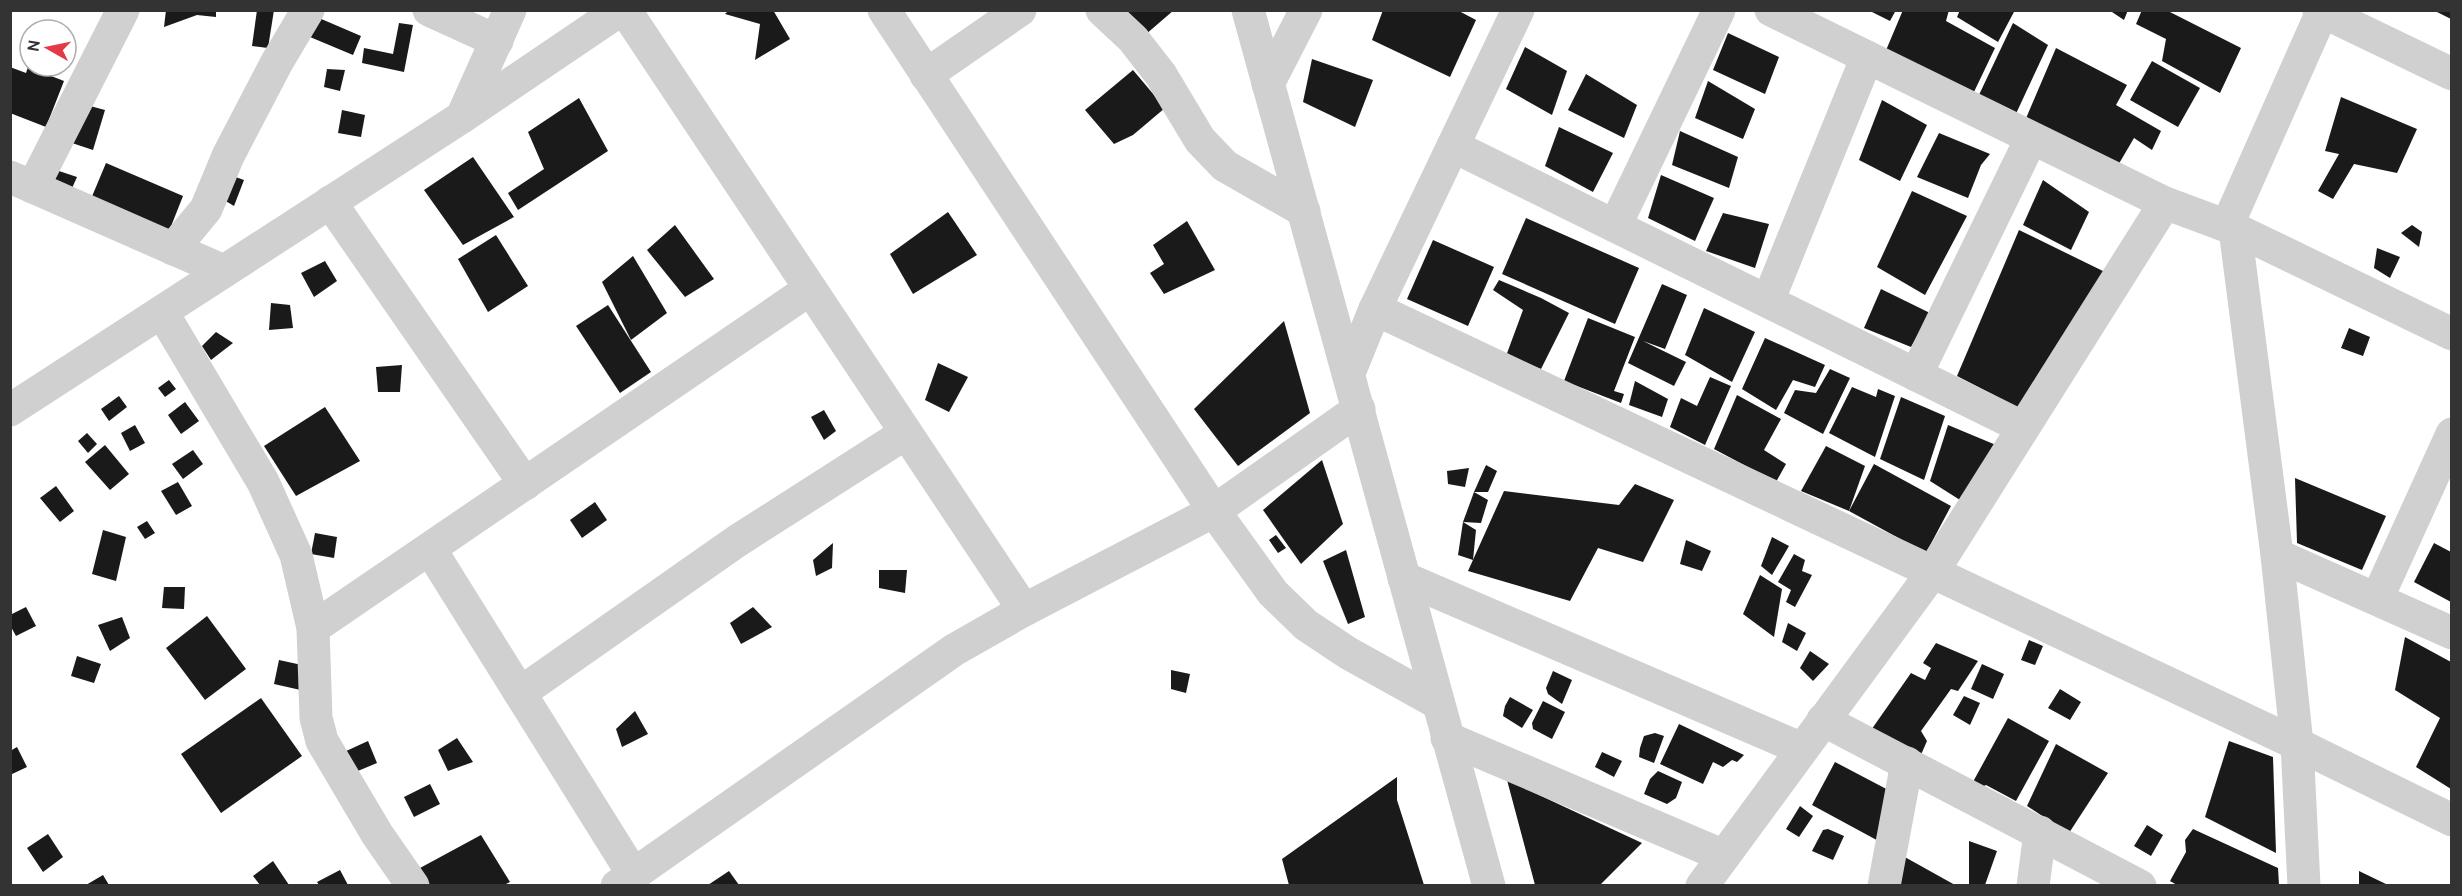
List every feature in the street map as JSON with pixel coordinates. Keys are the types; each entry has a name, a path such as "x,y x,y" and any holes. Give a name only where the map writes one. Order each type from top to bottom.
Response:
{"street":[{"path":"123,10 22,182 224,272"},
{"path":"173,249 206,209 228,156 277,62 308,10"},
{"path":"429,10 496,41"},
{"path":"462,117 510,10"},
{"path":"12,408 623,10 1024,610"},
{"path":"884,10 1214,511 1273,593 1306,626 1348,653 1438,703"},
{"path":"926,75 1020,10"},
{"path":"1102,10 1133,39 1161,75 1200,140 1225,166 1304,211"},
{"path":"1248,10 1489,885"},
{"path":"1268,84 1306,10"},
{"path":"1349,373 1376,309 1518,10"},
{"path":"1615,226 1719,10"},
{"path":"1771,10 2031,139 2165,202 2231,227 2451,334"},
{"path":"2304,885 2297,744 2277,555 2231,227 2337,14 2451,74"},
{"path":"1768,301 1867,57"},
{"path":"1916,375 2031,139"},
{"path":"1453,146 2022,427"},
{"path":"330,202 525,484"},
{"path":"1702,885 1932,573 2165,202"},
{"path":"313,628 810,289"},
{"path":"1376,309 2297,744 2451,820"},
{"path":"162,312 263,482 296,555 313,628 316,718 322,741 377,834 413,885"},
{"path":"430,549 520,693 625,880 954,650 1024,610 1214,511 1359,409"},
{"path":"520,693 737,541 906,433"},
{"path":"2377,599 2451,434"},
{"path":"2277,555 2451,633"},
{"path":"1404,578 1802,749"},
{"path":"1823,720 2140,885"},
{"path":"1447,738 1724,855"},
{"path":"1884,885 1907,763"},
{"path":"2032,885 2040,832"}],"building":[{"path":"166,10 216,10 216,17 197,15 164,27"},
{"path":"257,10 274,10 268,48 252,46"},
{"path":"729,10 773,10 790,39 755,60 760,24 725,14"},
{"path":"1125,10 1174,10 1145,35"},
{"path":"1383,10 1457,10 1476,20 1450,77 1372,40"},
{"path":"1868,10 1896,10 1890,21"},
{"path":"1903,10 1949,10 1946,21 1995,48 1973,94 1884,55"},
{"path":"1960,10 2015,10 1998,42 1957,17"},
{"path":"2109,10 2128,10 2124,20"},
{"path":"2142,10 2166,10 2241,48 2220,93 2162,61 2166,39 2136,24"},
{"path":"2433,10 2451,10 2451,19"},
{"path":"319,18 361,36 353,55 310,37"},
{"path":"399,23 413,25 404,72 362,63 364,48 393,54"},
{"path":"2013,23 2048,45 2014,118 1978,97"},
{"path":"1728,33 1779,57 1765,94 1713,70"},
{"path":"1525,47 1567,71 1552,115 1506,89"},
{"path":"2056,48 2127,85 2116,105 2161,131 2152,150 2134,138 2117,167 2024,123"},
{"path":"1312,59 1373,80 1355,127 1303,102"},
{"path":"2152,61 2200,88 2178,127 2130,100"},
{"path":"10,67 18,70 18,78 56,78 64,81 46,127 10,113"},
{"path":"327,69 345,70 340,91 324,87"},
{"path":"1133,70 1165,108 1133,135 1114,144 1085,110"},
{"path":"1586,74 1637,105 1624,138 1568,110"},
{"path":"1708,81 1755,109 1743,139 1695,118"},
{"path":"2341,97 2417,129 2397,173 2354,164 2333,199 2318,191 2339,154 2325,151"},
{"path":"579,98 608,151 518,210 508,193 544,169 528,132"},
{"path":"1882,100 1927,125 1900,181 1859,160"},
{"path":"90,106 105,110 93,150 69,142"},
{"path":"342,110 365,115 361,137 338,133"},
{"path":"1559,127 1613,153 1593,192 1545,166"},
{"path":"1680,131 1738,157 1729,188 1672,165"},
{"path":"1939,133 1990,154 1981,165 1968,198 1917,177"},
{"path":"473,157 514,217 463,245 424,190"},
{"path":"106,163 183,196 166,239 88,206"},
{"path":"56,170 77,177 69,195 50,190"},
{"path":"227,174 244,180 234,206 219,197"},
{"path":"1661,175 1714,198 1695,241 1648,218"},
{"path":"2043,180 2089,212 2071,250 2023,225"},
{"path":"1912,191 1967,216 1925,295 1877,267"},
{"path":"948,212 977,255 913,294 890,254"},
{"path":"1723,213 1769,224 1755,268 1706,251"},
{"path":"1526,218 1639,268 1615,324 1502,274"},
{"path":"1187,221 1215,270 1164,294 1150,273 1164,264 1153,245"},
{"path":"675,225 714,279 685,297 647,250"},
{"path":"2412,225 2422,232 2419,247 2401,233"},
{"path":"2019,230 2105,272 2021,409 1957,376"},
{"path":"496,235 528,286 488,312 458,259"},
{"path":"1433,240 1494,267 1468,326 1407,299"},
{"path":"2377,248 2400,257 2390,278 2374,268"},
{"path":"633,256 667,313 631,340 602,282"},
{"path":"325,261 337,281 314,297 301,273"},
{"path":"1499,280 1569,313 1541,369 1506,356 1523,310 1493,290"},
{"path":"1662,284 1687,295 1665,349 1643,341 1686,362 1674,386 1628,363"},
{"path":"1881,289 1930,313 1911,347 1864,328"},
{"path":"271,303 290,305 293,328 269,330"},
{"path":"608,305 651,372 620,393 576,326"},
{"path":"1704,308 1755,332 1732,382 1685,355"},
{"path":"1588,318 1635,337 1614,391 1624,394 1621,403 1564,381"},
{"path":"1284,321 1310,413 1238,466 1194,409"},
{"path":"2349,328 2370,337 2363,356 2341,348"},
{"path":"216,332 233,343 211,360 202,346"},
{"path":"1765,338 1825,365 1815,387 1793,380 1776,410 1742,389"},
{"path":"938,363 968,377 949,412 925,400"},
{"path":"402,365 400,392 378,392 376,367"},
{"path":"1830,369 1850,378 1823,434 1784,413 1795,390 1816,393"},
{"path":"1710,377 1731,386 1705,445 1670,427 1681,398 1697,406"},
{"path":"169,380 176,389 165,397 158,388"},
{"path":"1635,381 1668,399 1662,417 1629,405"},
{"path":"1852,387 1876,397 1878,389 1895,396 1875,457 1829,433"},
{"path":"1737,395 1781,419 1764,450 1786,464 1776,482 1714,449"},
{"path":"119,396 127,407 109,421 101,409"},
{"path":"1901,397 1945,416 1924,480 1880,459"},
{"path":"185,402 199,421 181,434 168,415"},
{"path":"325,407 360,461 296,496 264,446"},
{"path":"824,410 836,431 824,440 811,417"},
{"path":"135,425 145,443 130,451 121,433"},
{"path":"1948,425 1996,445 1960,500 1930,481"},
{"path":"87,433 97,444 88,453 78,441"},
{"path":"105,445 129,474 110,490 85,462"},
{"path":"1826,446 1865,466 1849,511 1801,491"},
{"path":"193,450 203,464 183,479 172,464"},
{"path":"1322,460 1343,524 1301,564 1263,510"},
{"path":"1874,464 1951,506 1926,553 1849,511"},
{"path":"1486,465 1497,471 1488,492 1474,492"},
{"path":"1469,468 1465,487 1448,484 1447,471"},
{"path":"2295,478 2386,516 2362,570 2297,543"},
{"path":"178,482 192,506 176,515 161,491"},
{"path":"1635,484 1674,500 1643,562 1598,548 1570,601 1468,571 1504,491 1619,505"},
{"path":"56,486 74,511 60,522 40,498"},
{"path":"1474,492 1488,500 1481,523 1463,522"},
{"path":"595,502 607,520 582,538 570,520"},
{"path":"147,521 155,533 145,539 137,527"},
{"path":"1463,522 1476,530 1473,560 1458,555"},
{"path":"103,530 126,537 116,581 92,574"},
{"path":"315,533 337,537 334,558 311,554"},
{"path":"1276,535 1286,548 1278,553 1269,540"},
{"path":"1772,537 1789,546 1772,575 1761,566"},
{"path":"1686,540 1711,551 1702,571 1680,564"},
{"path":"833,543 832,568 816,576 813,560"},
{"path":"2434,543 2451,552 2451,602 2414,582"},
{"path":"1346,550 1365,617 1348,624 1323,561"},
{"path":"1794,554 1805,560 1802,571 1812,575 1795,607 1786,602 1791,590 1778,582"},
{"path":"879,570 907,570 905,593 879,588"},
{"path":"1760,575 1782,589 1774,637 1743,614"},
{"path":"164,587 185,587 184,609 162,608"},
{"path":"26,607 36,626 16,636 10,625 10,615"},
{"path":"753,607 772,627 741,644 730,623"},
{"path":"207,616 246,669 205,700 166,648"},
{"path":"122,617 130,638 110,651 98,625"},
{"path":"1788,623 1806,633 1797,651 1782,642"},
{"path":"2405,637 2451,662 2451,789 2416,767 2440,718 2395,690"},
{"path":"2029,640 2043,646 2035,665 2021,660"},
{"path":"1936,643 1978,661 1958,691 1951,689 1921,731 1927,741 1920,757 1869,733 1911,673 1925,680 1931,668 1923,663"},
{"path":"1810,651 1829,664 1813,681 1800,668"},
{"path":"77,656 101,664 94,683 71,676"},
{"path":"279,660 311,667 305,691 274,684"},
{"path":"1982,664 2004,674 1993,699 1971,689"},
{"path":"1171,670 1190,674 1186,693 1171,689"},
{"path":"1553,671 1572,680 1562,704 1548,694 1546,688"},
{"path":"2060,689 2081,702 2070,720 2048,708"},
{"path":"1964,696 1980,703 1970,725 1953,715"},
{"path":"1510,697 1533,710 1522,728 1503,716"},
{"path":"261,698 302,756 221,813 181,754"},
{"path":"1543,701 1565,712 1552,739 1533,729 1532,723"},
{"path":"635,711 648,734 622,747 616,729"},
{"path":"2008,718 2049,741 2016,801 1986,785 1977,789 1974,780"},
{"path":"1679,724 1744,755 1737,762 1732,760 1723,767 1713,762 1703,784 1660,764"},
{"path":"1655,733 1664,736 1654,763 1639,757 1644,736"},
{"path":"457,738 473,762 448,771 438,750"},
{"path":"368,741 377,763 353,773 344,752"},
{"path":"2229,741 2273,757 2276,853 2205,817"},
{"path":"2056,744 2108,773 2069,833 2027,806"},
{"path":"17,747 27,767 10,775 10,751"},
{"path":"1602,752 1622,761 1614,777 1595,767"},
{"path":"1835,762 1894,793 1884,844 1812,805"},
{"path":"1658,771 1682,782 1676,798 1667,804 1644,794 1650,779"},
{"path":"1397,777 1397,800 1424,885 1289,885 1282,859"},
{"path":"1507,780 1642,843 1600,885 1535,885"},
{"path":"430,784 440,804 414,817 404,797"},
{"path":"1800,806 1813,816 1799,837 1786,829"},
{"path":"2147,825 2163,835 2151,856 2134,846"},
{"path":"1828,829 1844,836 1833,860 1812,851 1823,830"},
{"path":"2193,829 2278,868 2279,885 2177,885 2170,881 2186,852 2185,840"},
{"path":"48,834 63,857 43,872 27,848"},
{"path":"481,835 510,882 504,885 429,885 420,868"},
{"path":"1969,841 1997,851 1985,885 1969,884"},
{"path":"1903,856 1955,885 1896,885"},
{"path":"273,861 289,885 260,885 253,876"},
{"path":"340,870 348,885 319,885 317,882"},
{"path":"729,871 739,885 708,885"},
{"path":"2359,871 2388,885 2359,885"},
{"path":"103,875 109,885 86,885"}]}
